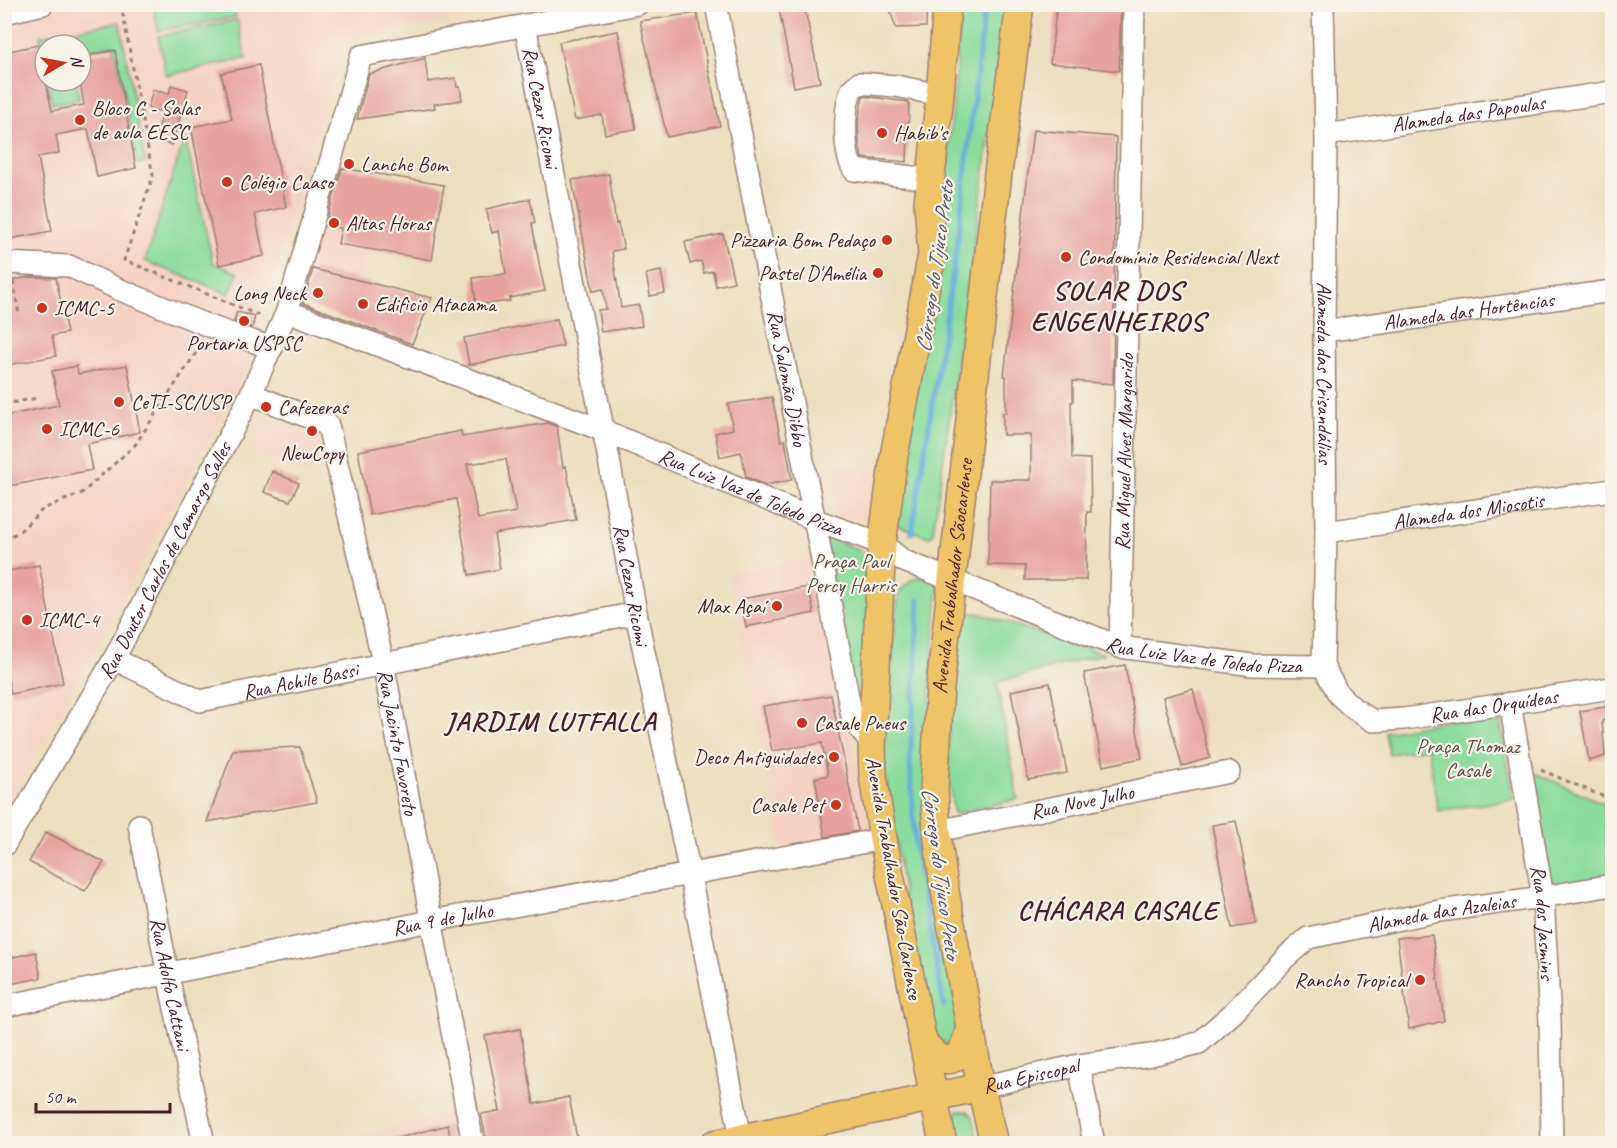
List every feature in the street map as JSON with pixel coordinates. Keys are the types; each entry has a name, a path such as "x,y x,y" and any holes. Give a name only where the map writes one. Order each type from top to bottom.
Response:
{"main road":[{"name":"Avenida Trabalhador São-Carlense","path":"943,1143 883,839 873,776 872,746 882,544 894,456 932,254 928,203 929,179 940,95 947,4"},
{"name":"Avenida Trabalhador Sãocarlense","path":"994,1143 981,1087 943,880 934,790 935,754 952,579 998,173 1020,4"},
{"path":"922,1040 928,1049 938,1056 956,1058 964,1049 970,1028"},
{"name":"Rua Episcopal","path":"714,1143 741,1141 981,1087"}],"street":[{"path":"4,13 43,4"},
{"path":"525,25 638,4"},
{"name":"Rua Salomão Dibbo","path":"716,4 852,717 872,746"},
{"name":"Rua Miguel Alves Margarido","path":"1120,647 1134,4"},
{"name":"Alameda das Crisandálias","path":"1323,4 1326,135 1324,332 1326,532 1323,666"},
{"name":"Rua Doutor Carlos de Camargo Salles","path":"4,846 114,659 251,394 272,348 287,311 361,56 525,25"},
{"name":"Rua Cezar Ricomi","path":"525,25 636,613 741,1141"},
{"path":"929,179 854,170 850,165 848,155 847,113 850,94 859,83 896,86 940,95"},
{"name":"Alameda das Papoulas","path":"1326,135 1612,92"},
{"path":"7,263 69,266 118,289 209,326 272,348"},
{"name":"Alameda das Hortências","path":"1324,332 1612,291"},
{"name":"Rua Luiz Vaz de Toledo Pizza","path":"287,311 602,430 813,519 882,544 904,561 1120,647 1252,665 1323,666"},
{"name":"Rua Jacinto Favoreto","path":"251,394 328,425 383,662 473,1143"},
{"name":"Alameda dos Miosotis","path":"1326,532 1612,490"},
{"name":"Rua Achile Bassi","path":"114,659 200,701 383,662 636,613"},
{"name":"Rua das Orquídeas","path":"1323,666 1339,695 1353,708 1373,721 1404,719 1612,688"},
{"name":"Rua dos Jasmins","path":"1510,703 1543,897 1551,1043 1552,1143"},
{"name":"Rua Nove Julho","path":"937,831 1229,772"},
{"name":"Rua Adolfo Cattani","path":"139,825 204,1143"},
{"name":"Rua 9 de Julho","path":"4,1006 432,921 883,839"},
{"name":"Alameda das Azaleias","path":"1308,938 1438,911 1612,885"},
{"name":"Rua Episcopal","path":"981,1087 1079,1065 1151,1054 1199,1043 1233,1013 1285,958 1308,938"},
{"path":"1079,1065 1094,1143"}],"path":[{"path":"121,4 153,176 124,260 246,309"},
{"path":"7,263 19,314"},
{"path":"4,540 20,531 44,509 82,493 135,445 196,353 220,299"},
{"path":"4,404 38,398"},
{"path":"1520,761 1612,800"}],"shaded area":[{"path":"5,5 528,5 344,40 246,373 5,812"},
{"path":"338,159 387,173 351,315 298,296"},
{"path":"261,414 321,440 306,476 250,450"},
{"path":"838,464 886,472 881,523 832,516"},
{"path":"813,558 872,833 782,847 727,571"},
{"path":"451,1112 458,1143 329,1144"}],"green space":[{"path":"153,5 234,5 236,17 158,31"},
{"path":"962,5 1008,5 933,533 929,537 894,524 906,433 944,204"},
{"path":"237,20 246,59 166,75 158,36"},
{"path":"120,22 145,163 138,164 114,45 93,49 93,33 57,33"},
{"path":"50,93 78,93 79,99 52,104"},
{"path":"185,137 213,263 238,273 229,294 145,261"},
{"name":"Praça Paul Percy Harris","path":"816,530 876,559 862,708 852,701"},
{"path":"917,578 939,581 930,690 961,1032 953,1043 945,1043 937,1038 904,898 883,756 898,593 910,581"},
{"path":"969,613 978,613 1103,654 997,682 1018,799 954,814 948,773 950,695 961,621"},
{"name":"Praça Thomaz Casale","path":"1498,711 1514,799 1438,811 1428,748 1389,754 1385,732"},
{"path":"1537,774 1612,807 1612,879 1562,889 1550,883 1532,776"},
{"path":"958,1111 968,1111 973,1117 978,1143 957,1143 952,1121"}],"building":[{"path":"778,4 804,4 820,82 794,87"},
{"path":"888,4 927,4 926,27 896,28"},
{"path":"1057,4 1121,4 1119,71 1050,63"},
{"path":"697,13 720,126 667,137 640,21"},
{"path":"618,31 636,129 605,134 602,115 575,120 559,42"},
{"path":"33,46 33,93 48,93 52,111 84,105 82,93 93,93 93,55 115,50 136,168 97,177 88,129 56,135 59,153 38,157 52,231 4,240 4,52"},
{"path":"425,58 428,82 456,78 462,100 434,104 435,108 357,119 369,74"},
{"path":"259,65 286,207 255,214 264,256 219,265 191,127 232,119 221,73"},
{"path":"171,85 188,90 172,145 155,140 163,112 148,108 153,90 169,94"},
{"name":"Habib's","path":"863,96 909,102 907,162 862,158 858,122"},
{"name":"Condomínio Residencial Next","path":"1033,130 1116,137 1113,384 1073,381 1073,402 1071,402 1072,458 1090,459 1091,512 1087,512 1086,580 1025,580 1025,566 988,565 990,480 1031,480 1031,435 1003,435 1003,413 1006,413 1006,376 1004,376"},
{"path":"342,168 444,185 432,260 338,244 341,228 325,226"},
{"path":"609,174 616,224 618,223 624,249 612,251 621,308 639,305 642,326 601,332 598,310 606,309 603,289 593,291 572,180"},
{"path":"530,199 535,223 532,223 545,291 509,298 510,301 476,305 473,278 506,274 499,231 492,233 486,209"},
{"path":"723,234 734,282 716,286 713,271 704,273 701,261 690,264 685,242"},
{"name":"Edificio Atacama","path":"313,269 432,298 412,344 303,303"},
{"path":"661,271 665,293 650,296 646,274"},
{"name":"ICMC-5","path":"29,277 56,278 67,333 52,336 56,356 8,365 4,347 4,282"},
{"path":"237,312 255,316 252,328 234,321"},
{"path":"557,319 563,346 469,365 464,338"},
{"name":"ICMC-6","path":"127,365 140,432 87,444 92,470 4,487 4,416 59,405 52,371 77,366 78,374"},
{"path":"772,397 781,441 785,440 792,480 765,485 746,477 741,452 720,457 715,433 733,429 728,404"},
{"path":"548,423 557,427 563,467 566,466 576,520 494,534 500,569 469,575 456,499 370,515 358,451 461,431 462,437","holes":["506,459 516,512 478,519 467,464"]},
{"path":"272,471 299,483 290,501 264,492"},
{"name":"ICMC-4","path":"39,565 63,683 11,694 6,670 4,670 4,572"},
{"name":"Max Açaí","path":"808,587 814,613 746,627 741,599"},
{"path":"1125,665 1142,758 1103,766 1084,673"},
{"path":"1050,683 1067,773 1028,780 1011,691"},
{"path":"1193,689 1210,758 1182,766 1163,697"},
{"path":"831,695 858,831 825,837 815,778 828,775 822,743 772,751 763,706"},
{"path":"1612,706 1612,717 1602,721 1605,756 1589,761 1580,711"},
{"path":"300,747 317,802 207,822 233,750"},
{"path":"1236,821 1256,924 1232,928 1212,825"},
{"path":"46,832 104,862 85,891 29,862"},
{"name":"Rancho Tropical","path":"1432,935 1444,1021 1409,1029 1397,938"},
{"path":"36,952 41,978 4,985 4,959"},
{"path":"520,1029 534,1104 569,1097 578,1143 487,1143 481,1114 500,1111 485,1036"},
{"path":"448,1125 451,1143 394,1143 394,1139"}],"waterway":[{"name":"Córrego do Tijuco Preto","path":"912,533 956,253 985,4"},
{"name":"Córrego do Tijuco Preto","path":"919,600 910,764 915,845 944,1006"}],"place":[{"name":"Bloco C - Salas de aula EESC","path":"80,120"},
{"name":"Habib's","path":"882,133"},
{"name":"Lanche Bom","path":"349,164"},
{"name":"Colégio Caaso","path":"227,182"},
{"name":"Altas Horas","path":"334,223"},
{"name":"Pizzaria Bom Pedaço","path":"887,240"},
{"name":"Condomínio Residencial Next","path":"1066,257"},
{"name":"Pastel D'Amélia","path":"878,273"},
{"name":"Long Neck","path":"318,293"},
{"name":"Edificio Atacama","path":"363,304"},
{"name":"ICMC-5","path":"42,308"},
{"name":"Portaria USPSC","path":"244,321"},
{"name":"CeTI-SC/USP","path":"119,402"},
{"name":"Cafezeras","path":"266,407"},
{"name":"ICMC-6","path":"47,429"},
{"name":"NewCopy","path":"312,431"},
{"name":"Max Açaí","path":"777,606"},
{"name":"ICMC-4","path":"27,620"},
{"name":"Casale Pneus","path":"802,723"},
{"name":"Deco Antiguidades","path":"834,757"},
{"name":"Casale Pet","path":"836,805"},
{"name":"Rancho Tropical","path":"1420,980"}],"district":[{"name":"SOLAR DOS ENGENHEIROS","path":"1118,306"},
{"name":"JARDIM LUTFALLA","path":"551,721"},
{"name":"CHÁCARA CASALE","path":"1118,910"}]}
